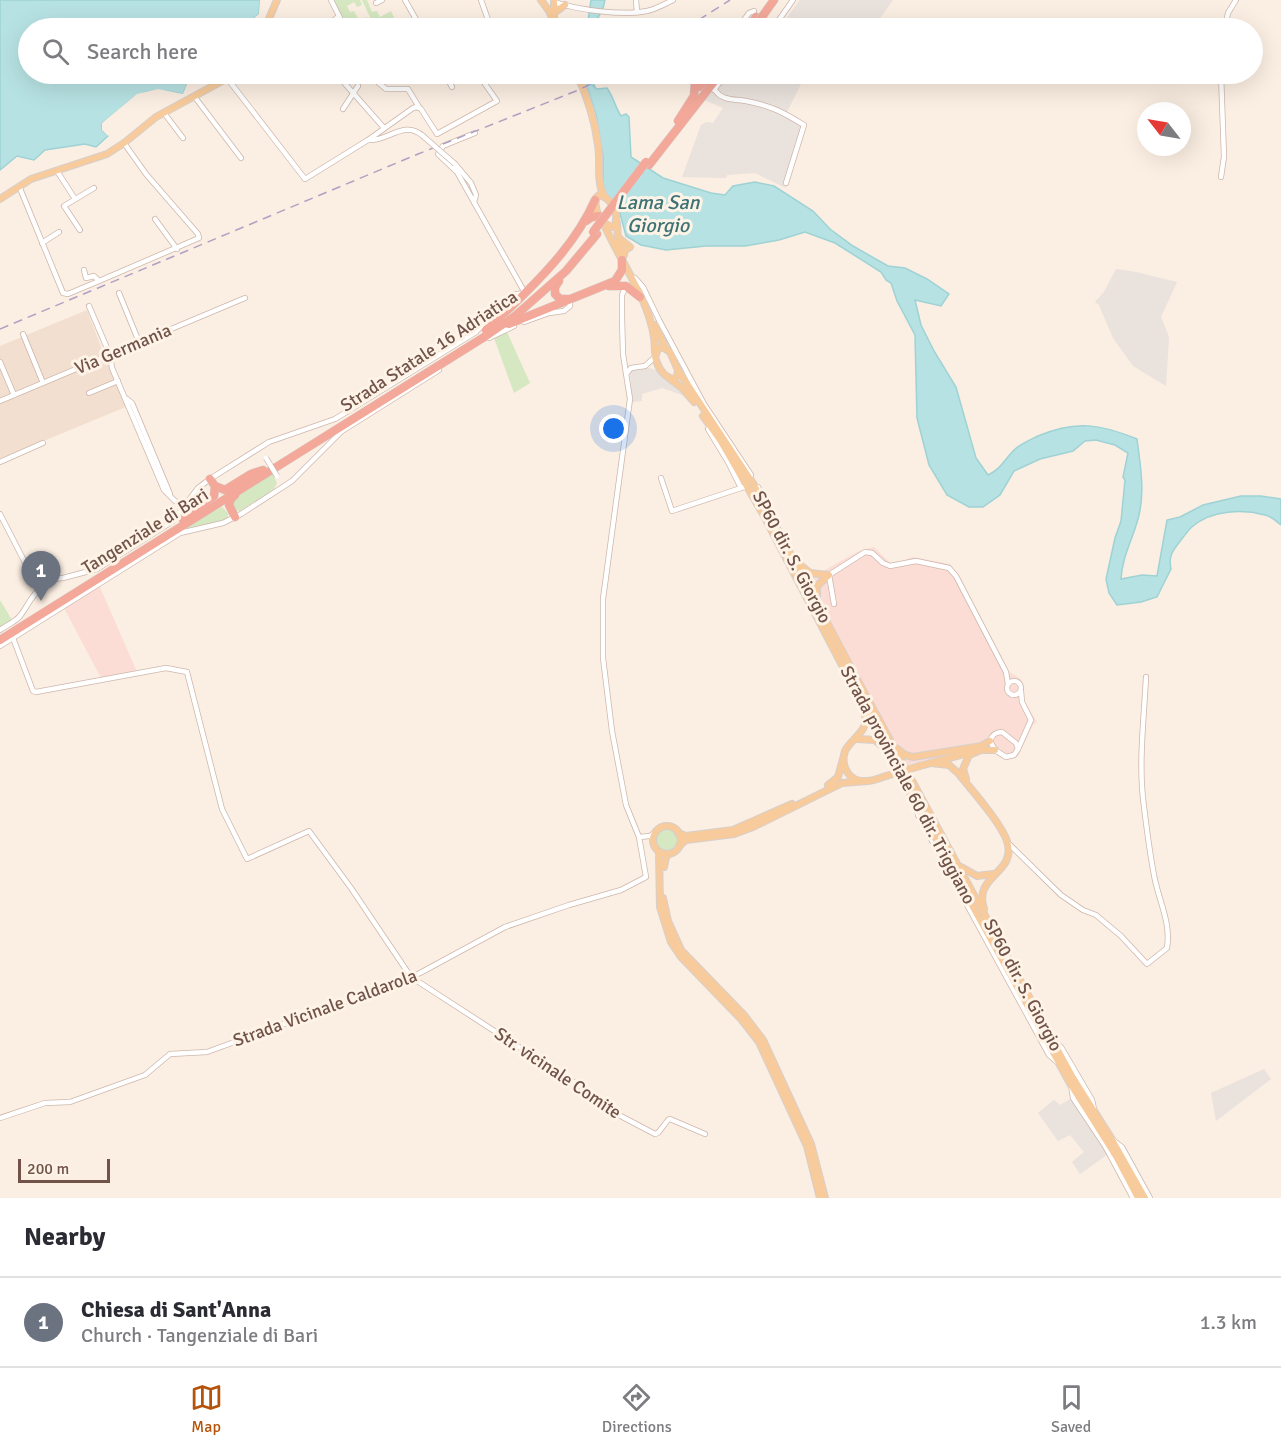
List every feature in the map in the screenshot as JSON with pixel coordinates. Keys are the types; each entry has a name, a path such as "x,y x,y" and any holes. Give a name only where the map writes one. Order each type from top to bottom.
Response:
{"highway":[{"path":"758,18 769,0"},
{"path":"757,18 774,0"},
{"path":"678,121 694,96 695,84"},
{"name":"Strada Statale 16 Adriatica","path":"648,164 706,84"},
{"name":"Strada Statale 16 Adriatica","path":"274,466 515,316 566,272 712,84"},
{"path":"703,95 715,90 717,84"},
{"path":"487,332 540,277 551,272 586,222 595,199"},
{"path":"586,222 592,217 601,219"},
{"name":"Strada Statale 16 Adriatica","path":"487,332 519,307 551,272 595,233"},
{"path":"487,332 619,278 623,257"},
{"path":"566,272 556,284 554,291 560,298 570,299"},
{"path":"604,286 627,286 640,297"},
{"name":"Tangenziale di Bari","path":"0,635 274,466"},
{"path":"212,482 225,490 251,474 264,472"},
{"path":"232,513 229,505 231,499 256,482 264,472"},
{"path":"212,482 215,493 212,499 189,513 185,521 195,521 219,506 232,513"},
{"name":"Tangenziale di Bari","path":"0,640 185,521"}],"main road":[{"path":"271,18 277,0"},
{"path":"541,0 553,18"},
{"path":"551,12 552,1"},
{"path":"551,12 565,5"},
{"path":"0,199 31,179 95,159 124,143 145,124 216,84"},
{"path":"581,84 591,110 596,134 600,182 604,196 614,207 623,257 654,332 655,355 659,369"},
{"path":"596,134 595,199 601,219 635,278 666,349"},
{"path":"595,199 599,195 604,196"},
{"path":"601,219 612,227 617,223"},
{"path":"655,355 660,348 666,349"},
{"name":"SP60 dir. S. Giorgio","path":"666,349 677,359 678,370 736,456 767,510 1052,1040 1145,1198"},
{"name":"Strada provinciale 60 dir. Triggiano","path":"659,369 686,392 701,413 805,591 889,755 1071,1085 1117,1158 1138,1198"},
{"path":"669,378 677,377 678,370"},
{"path":"784,542 802,568 817,575 829,575"},
{"path":"829,575 819,582 816,591 829,627"},
{"path":"820,1198 807,1146 759,1042 741,1019 681,957 669,937 660,907 659,852 652,837 666,826 686,836 733,830 752,823 836,780 847,747 862,731 866,718 849,678"},
{"path":"856,739 875,740 889,755"},
{"path":"890,740 902,753 913,757 981,746"},
{"path":"963,754 990,741"},
{"path":"825,1198 804,1128 763,1040 744,1015 689,959 675,940 663,897 664,862 669,854 677,850 686,840 734,834 842,783 867,781 963,754 995,750"},
{"path":"974,752 967,758 963,769 964,776 1014,854 985,886 982,893 988,921"},
{"path":"843,759 849,775 858,780 867,781"},
{"path":"931,763 949,765 972,790"},
{"path":"678,833 679,846"},
{"path":"659,852 669,854"},
{"path":"955,861 965,871 977,876 996,873"}],"street":[{"path":"331,0 339,16 336,18"},
{"path":"376,3 382,0"},
{"path":"405,0 415,18"},
{"path":"481,0 487,18"},
{"path":"636,0 638,12"},
{"path":"552,1 577,8 638,12 654,9 673,0"},
{"path":"780,18 793,0"},
{"path":"1227,18 1236,0"},
{"path":"745,18 749,13 760,15 762,18"},
{"path":"232,84 305,179 368,140 413,108 421,109"},
{"path":"345,84 384,128"},
{"path":"380,84 386,89 408,89 436,134 497,101 485,84"},
{"path":"719,84 715,90 719,96 761,103 775,108 804,125 786,183"},
{"path":"1221,84 1224,157 1221,177"},
{"path":"343,109 358,86"},
{"path":"194,96 241,158"},
{"path":"164,113 183,138"},
{"path":"368,140 381,139 407,129 416,130 455,164 471,183 476,195 474,202"},
{"path":"0,630 18,617 41,587 97,568 173,521 201,484 212,482 276,439 335,419 476,332 510,295 525,293 454,169 438,152 442,147 475,133"},
{"path":"19,186 64,294 198,239 200,236 151,179 124,143"},
{"path":"57,171 75,200"},
{"path":"80,230 64,206 94,188"},
{"path":"155,219 177,249"},
{"path":"42,243 59,232"},
{"path":"84,270 86,278 94,276 99,281"},
{"path":"635,278 643,287 677,359 764,496 767,510"},
{"path":"627,286 622,295 625,364 630,399 603,599 603,658 612,730 626,805 639,837 652,837"},
{"path":"119,293 140,342"},
{"name":"Via Germania","path":"0,401 245,298"},
{"path":"0,646 180,533 223,523 232,513 284,486 352,424 504,330 549,313 568,310 570,299"},
{"path":"89,306 164,490 175,501 185,505"},
{"path":"23,334 43,382"},
{"path":"645,366 655,355"},
{"path":"0,362 14,395"},
{"path":"625,364 631,368 645,366 659,369"},
{"path":"626,374 631,368"},
{"path":"89,393 118,381"},
{"path":"0,462 43,443"},
{"path":"260,448 284,486"},
{"path":"661,478 672,511 744,487"},
{"path":"0,514 41,587"},
{"path":"834,604 829,575 868,552 890,566 916,561 949,568 1006,673 1007,690 1022,702"},
{"path":"30,570 43,580"},
{"path":"41,587 38,582 63,578"},
{"path":"13,638 33,691 36,692 166,668 187,672 222,809 244,857 250,859 311,832 411,977"},
{"path":"1006,673 1021,685 1022,702 1031,720 1025,734 1018,749 1010,757 995,750 990,741 998,732 1014,739 1020,739 1025,734"},
{"path":"1014,854 1061,895 1104,922 1121,936 1147,964 1167,948 1168,937 1164,909 1154,874 1143,803 1146,677"},
{"path":"1008,684 1016,681"},
{"path":"1014,695 1020,691"},
{"path":"1014,739 1018,749"},
{"name":"Strada Vicinale Caldarola","path":"0,1118 45,1103 70,1102 145,1075 170,1054 207,1052 411,977 505,927 621,890 646,877 639,837"},
{"name":"Str. vicinale Comite","path":"411,977 586,1089 594,1102 655,1134 670,1119 705,1134"},
{"path":"1071,1085 1073,1098 1105,1146 1133,1198"},
{"path":"1111,1139 1122,1147 1150,1198"}],"shaded area":[{"path":"800,0 893,0 880,18 786,18"},
{"path":"716,84 801,84 787,112 804,127 786,188 755,173 727,175 726,178 682,177 701,125 706,122 713,123 723,108 702,99"},
{"path":"1116,269 1177,282 1161,317 1169,337 1166,386 1133,366 1113,338 1099,305 1095,302 1104,292"},
{"path":"87,310 106,360 128,406 0,459 0,346"},
{"path":"648,368 657,370 688,397 662,388 642,394 642,401 632,402 631,371"},
{"path":"874,547 890,563 913,557 950,564 959,577 1008,671 1021,679 1024,686 1022,695 1037,722 1033,725 1018,756 1005,760 991,752 960,752 906,766 804,575 823,571 857,552"},
{"path":"99,585 137,672 101,678 64,608"},
{"path":"1264,1069 1271,1079 1216,1121 1211,1093"},
{"path":"1072,1098 1108,1154 1080,1174 1072,1162 1084,1152 1070,1135 1058,1141 1038,1113 1054,1100 1060,1105"}],"green space":[{"path":"332,0 360,0 362,5 357,7 354,2 347,6 350,12 354,11 358,18 341,18"},
{"path":"362,0 367,0 372,12 377,11 380,17 391,11 394,18 370,18"},
{"path":"507,332 530,383 514,393 494,338"},
{"path":"272,473 277,483 274,489 240,511 234,510 231,500"},
{"path":"222,507 228,513 228,517 223,521 172,534"},
{"path":"0,600 12,620 0,627"},
{"path":"667,829 675,832 678,840 675,848 667,851 659,848 656,840 659,832"}],"water":[{"path":"0,0 260,0 259,14 254,18 18,18 18,84 187,84 183,94 156,90 138,95 102,123 102,130 108,136 96,147 85,144 45,150 34,160 17,156 0,170"},
{"path":"591,0 605,0 598,18 588,18"},
{"name":"Lama San Giorgio","path":"586,84 592,84 597,89 607,88 621,116 626,114 629,117 631,157 663,178 725,195 733,186 755,182 774,186 813,211 830,229 853,246 888,266 905,268 927,279 949,294 941,306 915,300 921,325 956,387 976,458 988,475 1022,444 1064,428 1099,427 1137,439 1141,506 1121,579 1142,575 1157,576 1167,520 1180,517 1203,505 1241,496 1281,499 1281,525 1267,516 1247,512 1228,512 1209,517 1190,529 1174,550 1170,560 1171,569 1157,597 1117,605 1109,593 1106,579 1121,521 1125,480 1123,477 1128,453 1115,445 1096,440 1085,441 1073,451 1040,459 1014,471 1000,495 983,507 969,507 947,495 929,465 917,418 915,335 897,301 891,283 881,272 835,243 805,232 779,240 745,246 706,246 666,250 641,245 626,236 619,210 606,194 603,186 603,156 596,115"}],"pier":[{"path":"260,0 263,0 261,16 254,18 259,14"},
{"path":"187,84 190,84 185,96 158,92 138,97 105,124 108,136 102,130 102,123 137,94 158,89 183,94"}],"railway":[{"path":"702,18 730,0"},
{"path":"0,329 591,84"}],"place":[{"name":"Chiesa di Sant'Anna","path":"41,601"}]}
